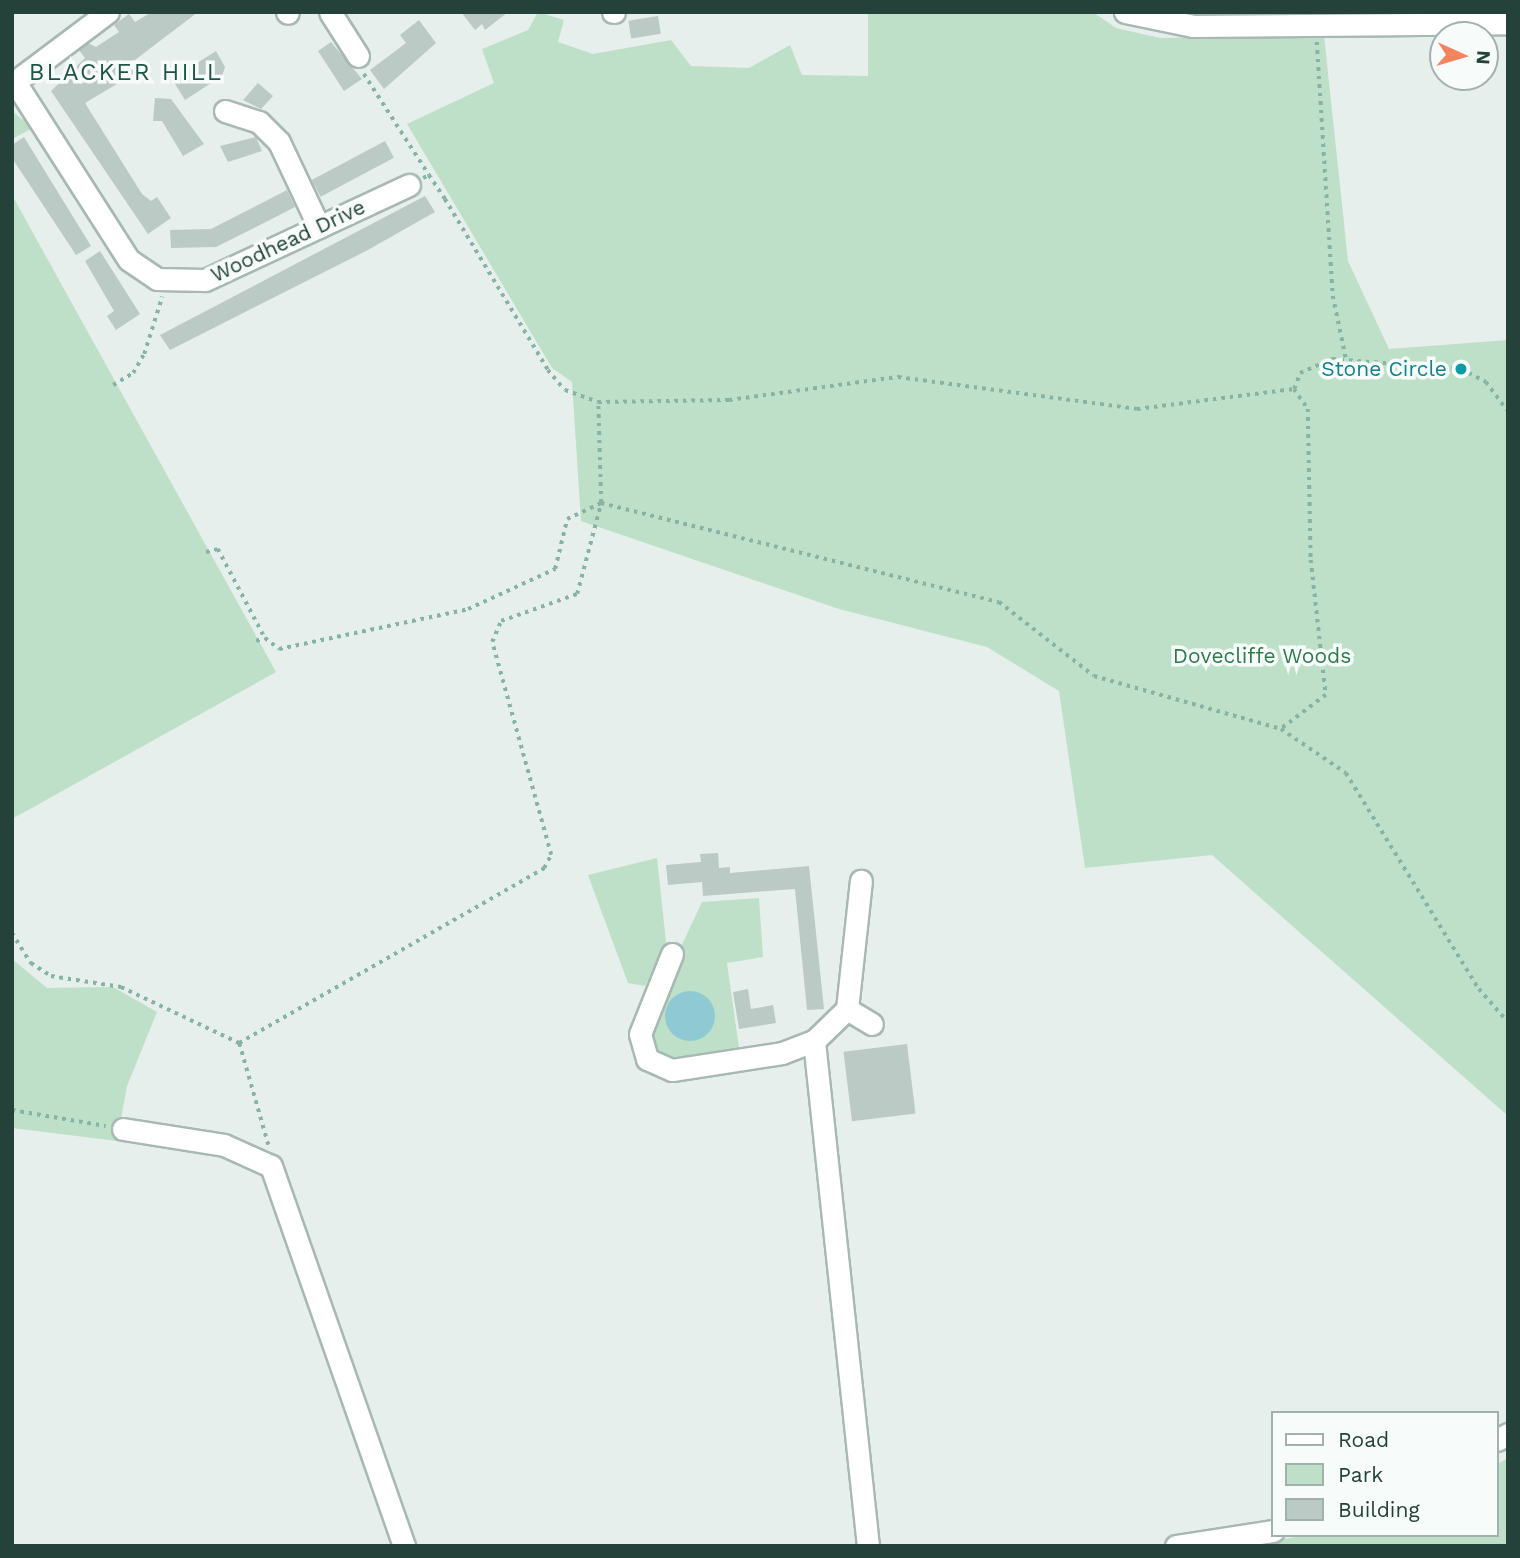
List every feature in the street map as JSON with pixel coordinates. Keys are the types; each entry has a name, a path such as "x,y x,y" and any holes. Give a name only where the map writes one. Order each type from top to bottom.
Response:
{"street":[{"path":"108,12 14,83 129,260 166,281"},
{"path":"330,12 358,56"},
{"path":"1125,12 1166,25 1508,23"},
{"path":"225,111 259,122 279,142 319,227"},
{"name":"Woodhead Drive","path":"166,281 205,280 409,185"},
{"path":"672,954 640,1034 647,1059 672,1070 782,1053 814,1041 847,1009 861,881"},
{"path":"847,1009 872,1024"},
{"path":"814,1041 868,1546"},
{"path":"123,1129 224,1145 271,1166 404,1546"},
{"path":"1176,1546 1272,1531"}],"path":[{"path":"1316,26 1333,296 1346,358"},
{"path":"377,93 548,370 565,390 598,402 729,400 898,377 1137,409 1294,389"},
{"path":"409,185 429,175"},
{"path":"113,385 144,355 166,281"},
{"path":"1294,389 1300,373 1346,358 1461,369 1486,382 1508,411"},
{"path":"1281,729 1326,695 1311,560 1308,409 1294,389"},
{"path":"239,1043 544,869 551,855 492,642 501,621 577,594 601,503 598,402"},
{"path":"206,552 218,549 265,638 279,649 468,609 555,569 567,519 601,503 999,602 1094,676 1281,729 1346,773 1479,989 1508,1022"},
{"path":"256,642 265,638"},
{"path":"12,933 31,963 51,976 121,987 239,1043"},
{"path":"239,1043 271,1166"},
{"path":"12,1110 123,1129"}],"green space":[{"name":"Dovecliffe Woods","path":"538,12 564,20 558,42 593,54 671,40 691,66 749,68 790,45 802,75 868,76 868,12 1093,12 1116,28 1160,38 1324,35 1348,261 1389,349 1508,340 1508,1116 1212,855 1085,868 1059,691 987,647 839,609 581,521 572,382 552,368 407,124 494,83 482,49 528,30"},
{"path":"12,111 33,128 12,139"},
{"path":"12,195 276,672 12,819"},
{"path":"657,858 666,942 645,986 628,983 588,875"},
{"path":"759,898 763,957 727,963 739,1048 658,1060 648,1045 648,1017 702,902"},
{"path":"12,959 47,988 113,987 157,1012 127,1086 117,1141 12,1128"},
{"path":"1508,1458 1508,1546 1246,1546 1296,1537 1499,1537 1499,1463"}],"water":[{"path":"690,991 708,998 715,1016 708,1034 690,1041 672,1034 665,1016 672,998"}],"building":[{"path":"152,12 198,12 131,63 137,72 85,103 142,194 151,201 157,197 171,218 148,234 51,91 85,58 79,50 88,43 96,47 119,32 114,25 129,14 135,22"},
{"path":"461,12 508,12 485,30 482,24 475,30"},
{"path":"658,16 661,34 631,38 628,21"},
{"path":"419,20 436,43 384,89 370,70 406,43 400,35"},
{"path":"331,42 362,79 344,91 318,51"},
{"path":"216,51 225,67 222,76 185,100 172,79"},
{"path":"258,83 273,96 261,109 243,100"},
{"path":"155,98 171,99 204,144 183,156 162,121 153,121"},
{"path":"24,137 91,246 76,255 12,158 12,145"},
{"path":"256,137 262,151 228,162 220,146"},
{"path":"385,141 394,158 321,197 312,180"},
{"path":"287,190 295,207 216,247 171,248 170,230 211,229"},
{"path":"425,196 435,212 366,251 170,350 160,335"},
{"path":"100,251 140,314 116,330 107,316 114,311 85,261"},
{"path":"718,853 719,868 730,867 730,873 809,866 824,1009 807,1010 795,889 703,896 702,882 668,885 666,865 701,862 700,854"},
{"path":"748,989 751,1009 773,1005 776,1023 739,1029 733,992"},
{"path":"907,1044 916,1113 852,1121 843,1052"}],"place":[{"name":"Stone Circle","path":"1461,369"}],"district":[{"name":"BLACKER HILL","path":"126,73"}]}
